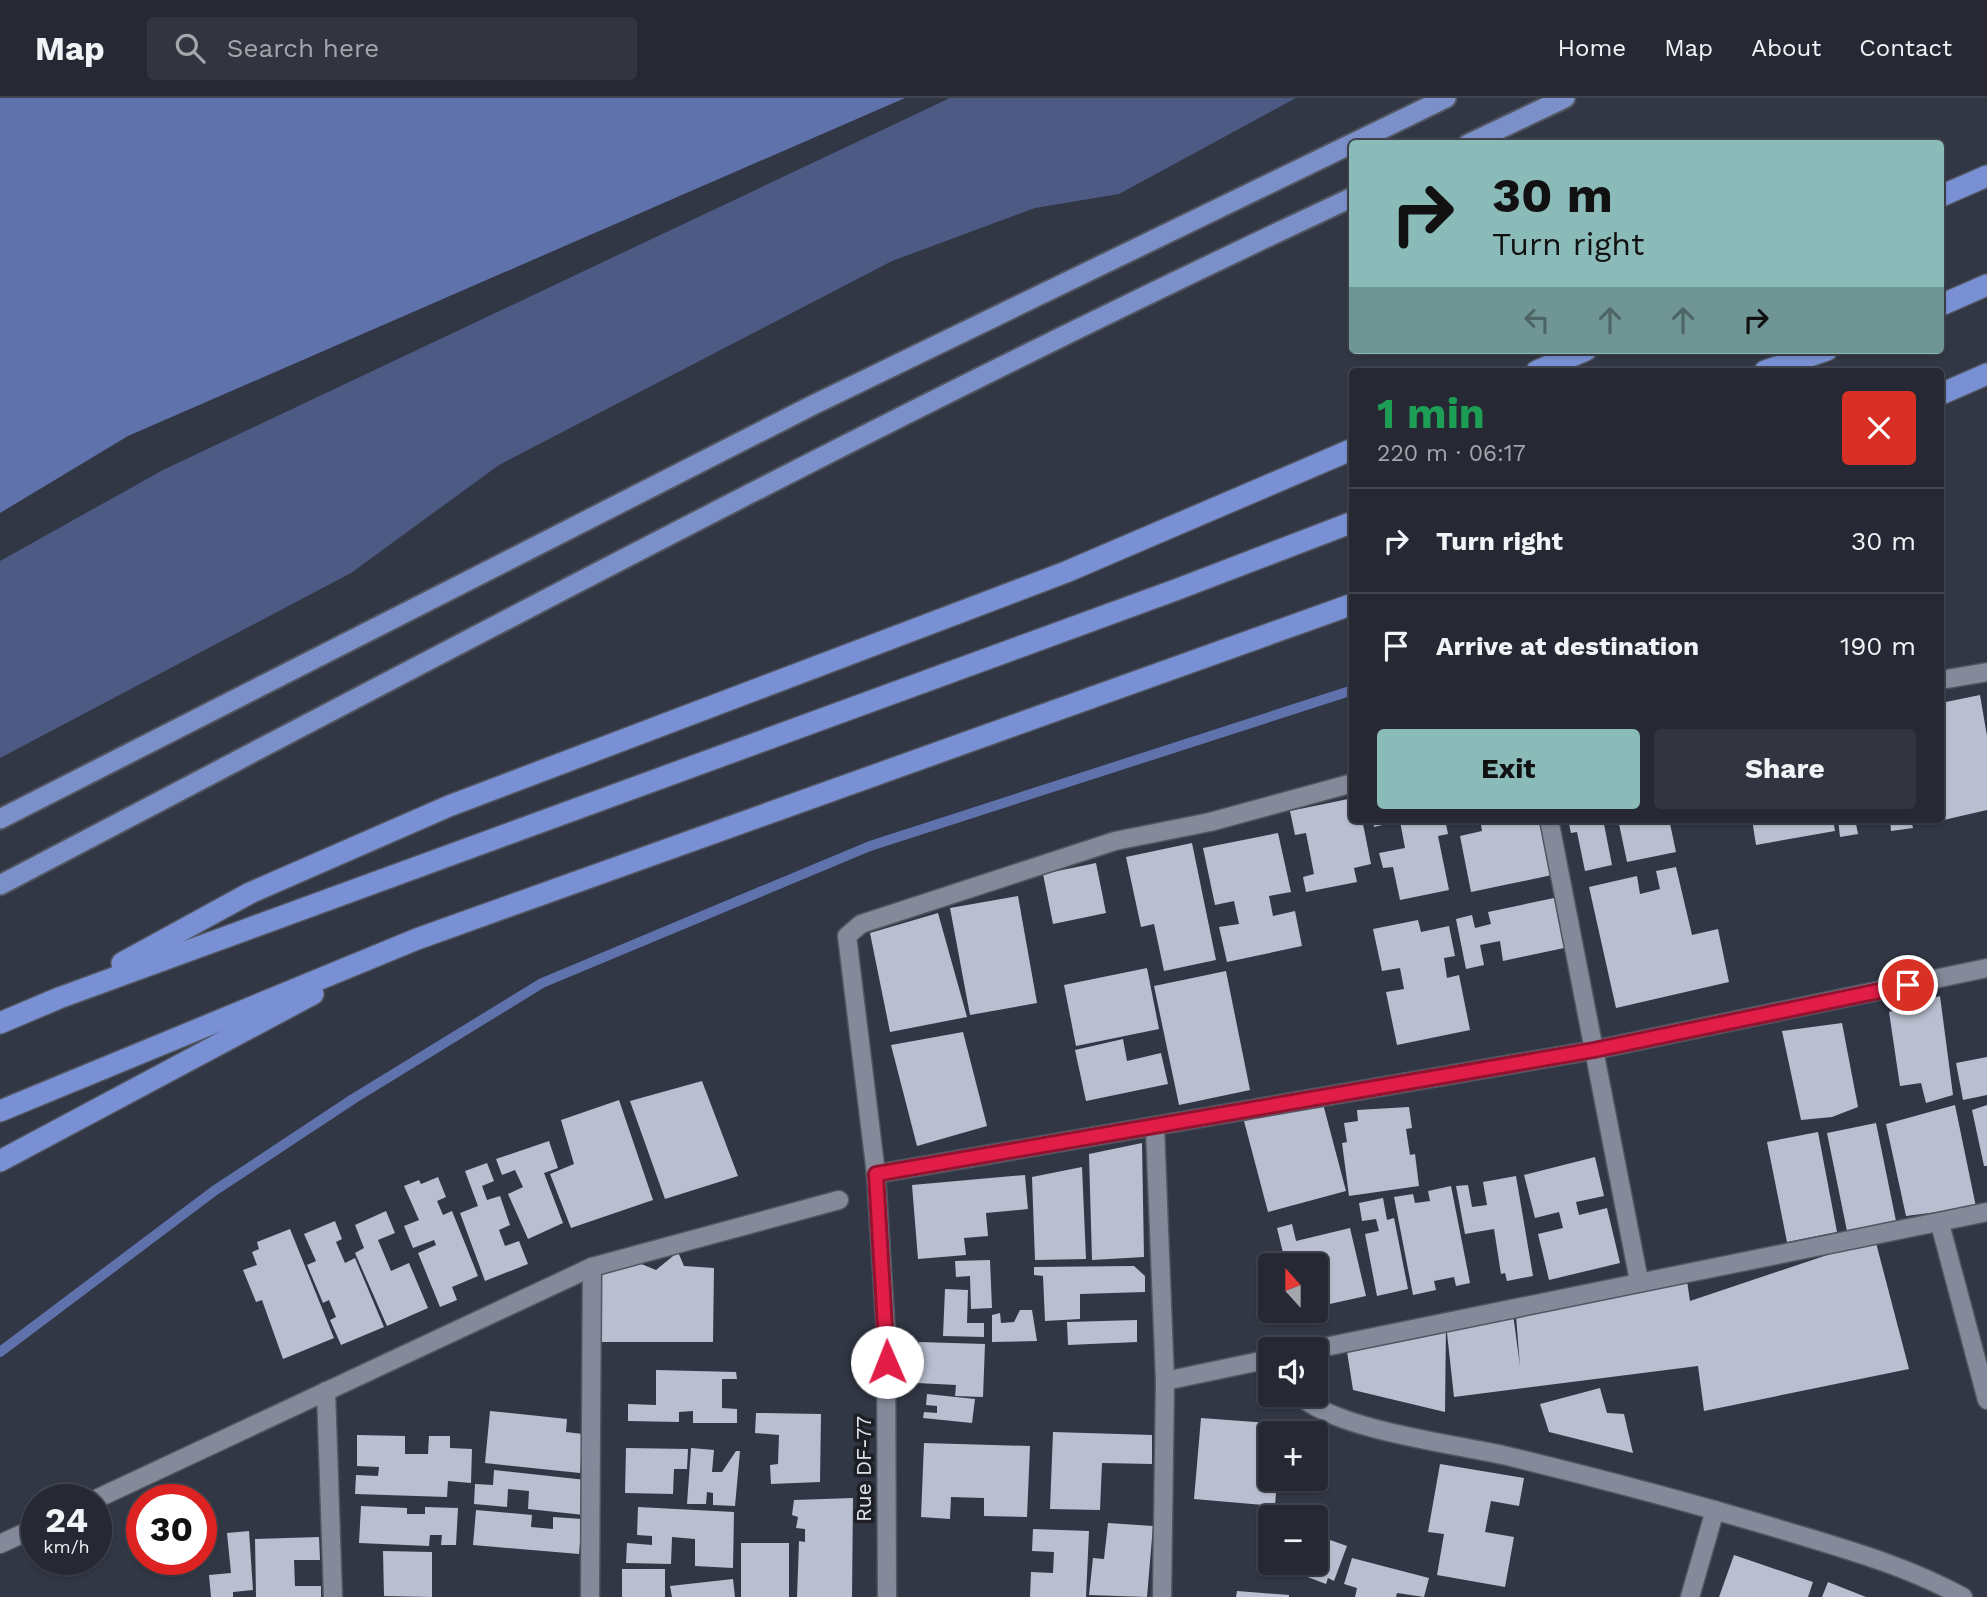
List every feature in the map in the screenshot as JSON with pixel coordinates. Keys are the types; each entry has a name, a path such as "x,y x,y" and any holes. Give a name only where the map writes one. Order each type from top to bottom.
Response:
{"highway":[{"path":"1359,140 1446,98"},
{"path":"1476,140 1565,98"},
{"path":"0,819 813,405 1349,145"},
{"path":"1944,195 1987,176"},
{"path":"0,885 775,480 1178,279 1349,199"},
{"path":"1944,304 1987,285"},
{"path":"1544,368 1577,354"},
{"path":"1774,368 1815,354"},
{"path":"1944,394 1987,373"},
{"path":"1944,395 1987,382"},
{"path":"60,998 250,893 436,811 1066,572 1349,451"},
{"path":"0,1023 60,998 1178,590 1349,524"},
{"path":"0,1111 417,939 1349,605"},
{"path":"0,1161 417,939"}],"street":[{"path":"1944,679 1987,672"},
{"name":"Rue DF-77","path":"887,1597 886,1335 876,1174 846,947 851,929 1115,841 1210,822 1349,784"},
{"path":"1550,823 1639,1281"},
{"path":"876,1174 1155,1128 1594,1050 1987,968"},
{"path":"1155,1128 1165,1381 1162,1597"},
{"path":"112,1492 592,1267 839,1200"},
{"path":"1328,1346 1639,1281 1940,1224 1987,1212"},
{"path":"1940,1224 1987,1401"},
{"path":"590,1597 592,1267"},
{"path":"1165,1381 1258,1362"},
{"path":"326,1391 333,1597"},
{"path":"1318,1407 1358,1423 1508,1457 1715,1510 1868,1556 1925,1576 1963,1597"},
{"path":"1690,1597 1715,1510"},
{"path":"0,1544 21,1534"}],"shaded area":[{"path":"0,98 905,98 128,436 0,513"},
{"path":"950,98 1296,98 1119,194 1035,208 892,261 499,465 351,573 0,758 0,561 163,470"}],"building":[{"path":"1980,695 1987,736 1987,810 1944,820 1944,702"},
{"path":"1349,799 1349,823 1363,823 1371,864 1354,868 1357,882 1306,892 1303,877 1314,874 1306,833 1295,835 1290,811"},
{"path":"1374,823 1391,823 1374,827"},
{"path":"1400,823 1446,823 1448,834 1438,836 1449,890 1400,900 1393,867 1383,868 1379,853 1405,848"},
{"path":"1481,823 1542,823 1552,875 1471,892 1460,836 1482,831"},
{"path":"1569,823 1604,823 1612,865 1585,871 1577,832 1571,833"},
{"path":"1619,823 1670,823 1676,852 1627,862"},
{"path":"1753,823 1834,823 1835,831 1756,845"},
{"path":"1838,823 1856,823 1858,834 1840,837"},
{"path":"1890,823 1912,823 1913,828 1891,831"},
{"path":"1278,833 1291,892 1269,896 1273,916 1295,911 1302,946 1227,962 1219,927 1239,924 1234,901 1215,905 1203,848"},
{"path":"1192,843 1216,960 1164,971 1154,924 1141,927 1126,857"},
{"path":"1096,863 1106,913 1053,924 1043,874"},
{"path":"1676,867 1692,935 1718,929 1729,982 1616,1008 1589,887 1637,876 1640,894 1660,889 1656,871"},
{"path":"1018,896 1037,1003 970,1015 950,908"},
{"path":"1554,898 1564,948 1503,961 1500,941 1480,945 1484,965 1466,969 1456,919 1472,915 1475,928 1491,924 1488,912"},
{"path":"938,913 967,1017 890,1032 870,933"},
{"path":"1418,920 1421,932 1449,926 1455,956 1444,958 1447,978 1459,975 1470,1030 1397,1045 1386,992 1404,989 1400,968 1382,971 1373,929"},
{"path":"1147,968 1159,1029 1076,1046 1064,985"},
{"path":"1226,971 1250,1090 1179,1105 1154,986"},
{"path":"1940,996 1953,1095 1926,1103 1921,1083 1900,1086 1889,1012"},
{"path":"1842,1023 1858,1107 1832,1117 1801,1120 1782,1031"},
{"path":"963,1032 987,1126 917,1146 891,1045"},
{"path":"1123,1039 1127,1061 1161,1053 1168,1084 1086,1101 1075,1050"},
{"path":"1987,1057 1987,1095 1963,1100 1956,1063"},
{"path":"702,1081 738,1176 665,1199 630,1101"},
{"path":"619,1100 653,1200 571,1228 550,1174 574,1164 561,1120"},
{"path":"1322,1100 1346,1191 1268,1212 1244,1121"},
{"path":"1955,1105 1976,1207 1906,1216 1886,1124"},
{"path":"1987,1105 1987,1166 1984,1166 1972,1110"},
{"path":"1409,1107 1412,1128 1406,1129 1410,1155 1415,1154 1419,1186 1349,1196 1342,1143 1347,1142 1344,1123 1358,1121 1357,1110"},
{"path":"1876,1123 1896,1221 1847,1231 1827,1133"},
{"path":"1818,1132 1837,1232 1787,1242 1767,1142"},
{"path":"549,1141 558,1168 544,1173 563,1223 528,1239 508,1194 523,1187 515,1170 502,1175 496,1159"},
{"path":"1142,1143 1144,1257 1092,1260 1089,1154"},
{"path":"1595,1157 1604,1196 1576,1202 1579,1215 1607,1208 1620,1263 1549,1280 1538,1234 1563,1228 1559,1212 1535,1218 1524,1175"},
{"path":"487,1163 494,1181 482,1186 487,1200 500,1196 510,1225 499,1230 505,1246 519,1241 528,1264 485,1281 460,1213 478,1206 465,1171"},
{"path":"1082,1167 1086,1259 1035,1260 1032,1177"},
{"path":"1025,1175 1028,1209 986,1213 988,1236 964,1238 966,1255 918,1259 912,1185"},
{"path":"1516,1176 1533,1276 1507,1281 1505,1273 1501,1274 1494,1229 1465,1234 1456,1186 1468,1185 1472,1207 1487,1205 1483,1182"},
{"path":"438,1177 446,1197 437,1201 443,1215 452,1211 478,1276 452,1287 457,1300 440,1307 418,1253 436,1245 434,1240 413,1248 404,1226 419,1220 404,1186 419,1180 421,1184"},
{"path":"1451,1186 1470,1283 1456,1286 1454,1277 1434,1281 1436,1290 1413,1295 1394,1197 1413,1194 1415,1203 1430,1201 1428,1191"},
{"path":"1383,1198 1387,1220 1394,1218 1408,1289 1377,1296 1365,1234 1379,1231 1376,1219 1362,1221 1359,1203"},
{"path":"386,1211 395,1233 378,1240 391,1271 409,1263 428,1308 387,1326 355,1253 364,1248 355,1225"},
{"path":"335,1221 342,1239 336,1242 345,1263 355,1258 384,1327 341,1345 330,1320 336,1317 329,1300 323,1303 307,1265 316,1261 304,1234"},
{"path":"1292,1224 1296,1241 1350,1228 1366,1296 1328,1304 1328,1253 1283,1253 1277,1228"},
{"path":"290,1229 334,1338 283,1359 262,1300 256,1302 243,1270 257,1265 252,1252 259,1249 257,1242"},
{"path":"1875,1239 1909,1369 1704,1411 1698,1366 1454,1397 1446,1324 1513,1314 1520,1366 1516,1316 1687,1281 1690,1301"},
{"path":"678,1252 684,1266 714,1268 713,1342 599,1342 602,1274 634,1261 656,1270"},
{"path":"990,1260 992,1308 971,1309 970,1276 956,1277 955,1261"},
{"path":"1134,1266 1145,1276 1145,1292 1080,1294 1080,1319 1045,1321 1043,1276 1034,1275 1034,1267"},
{"path":"945,1289 968,1290 967,1323 984,1323 984,1337 943,1336"},
{"path":"1020,1310 1032,1310 1037,1341 992,1342 992,1315 1000,1313 1001,1323 1014,1322"},
{"path":"1137,1320 1137,1342 1068,1345 1067,1322"},
{"path":"1446,1323 1445,1412 1353,1390 1346,1345"},
{"path":"919,1342 985,1344 983,1397 955,1396 956,1385 917,1383"},
{"path":"656,1370 736,1372 737,1379 722,1379 722,1408 737,1409 737,1423 693,1423 693,1411 679,1412 679,1422 628,1421 628,1404 656,1405"},
{"path":"1600,1388 1607,1413 1624,1414 1633,1453 1549,1432 1540,1404"},
{"path":"927,1394 975,1399 972,1423 923,1418 924,1412 937,1413 937,1406 926,1405"},
{"path":"490,1411 567,1419 566,1432 583,1434 580,1473 485,1463"},
{"path":"756,1413 821,1414 820,1482 771,1484 770,1465 778,1464 779,1435 755,1433"},
{"path":"1201,1418 1258,1422 1258,1491 1276,1491 1275,1505 1194,1499"},
{"path":"1053,1432 1152,1435 1152,1464 1102,1463 1100,1510 1050,1509"},
{"path":"357,1435 405,1436 405,1454 428,1454 429,1436 450,1436 450,1448 472,1449 471,1483 448,1481 447,1497 355,1494 356,1475 378,1476 379,1467 357,1466"},
{"path":"924,1443 1030,1446 1027,1517 984,1516 984,1498 951,1497 950,1519 921,1517"},
{"path":"626,1448 688,1449 687,1469 674,1469 673,1494 625,1493"},
{"path":"691,1448 714,1450 712,1472 722,1472 736,1451 740,1451 735,1506 713,1505 713,1493 707,1492 706,1504 687,1504"},
{"path":"1440,1464 1524,1478 1519,1506 1491,1501 1485,1532 1514,1537 1505,1587 1437,1575 1444,1534 1428,1532"},
{"path":"494,1470 586,1480 584,1515 528,1509 529,1491 508,1489 507,1507 474,1504 475,1484 493,1485"},
{"path":"853,1498 852,1597 797,1597 799,1541 805,1542 805,1529 796,1528 798,1517 792,1515 794,1500"},
{"path":"361,1506 407,1508 407,1514 425,1514 425,1507 458,1508 456,1545 441,1545 442,1535 430,1535 429,1546 359,1543"},
{"path":"638,1507 734,1512 733,1568 695,1566 695,1539 672,1537 671,1564 626,1563 627,1543 652,1545 652,1536 637,1535"},
{"path":"476,1510 532,1515 531,1527 553,1529 553,1517 582,1519 579,1554 473,1545"},
{"path":"1108,1523 1153,1526 1147,1597 1089,1595 1093,1558 1104,1559"},
{"path":"1033,1529 1089,1531 1086,1597 1030,1597 1031,1572 1053,1573 1054,1552 1032,1551"},
{"path":"249,1531 253,1590 233,1592 233,1597 211,1597 209,1575 231,1573 227,1533"},
{"path":"319,1537 320,1560 294,1560 295,1586 321,1586 321,1597 256,1597 255,1539"},
{"path":"1328,1539 1347,1546 1334,1581 1328,1578 1326,1584 1305,1576 1328,1575"},
{"path":"741,1543 789,1543 789,1597 741,1597"},
{"path":"383,1551 432,1552 432,1597 384,1596"},
{"path":"1734,1555 1813,1582 1808,1597 1719,1597"},
{"path":"1352,1558 1429,1578 1424,1597 1397,1593 1396,1597 1355,1597 1357,1588 1344,1584"},
{"path":"622,1569 665,1569 665,1597 622,1597"},
{"path":"733,1579 735,1597 672,1597 670,1586"},
{"path":"1828,1582 1866,1597 1822,1597"},
{"path":"1237,1591 1289,1595 1289,1597 1236,1597"}],"waterway":[{"path":"0,1352 214,1191 353,1099 542,983 870,846 1349,691"}],"route":[{"path":"887,1362 876,1174 1155,1128 1594,1050 1908,985"}]}
